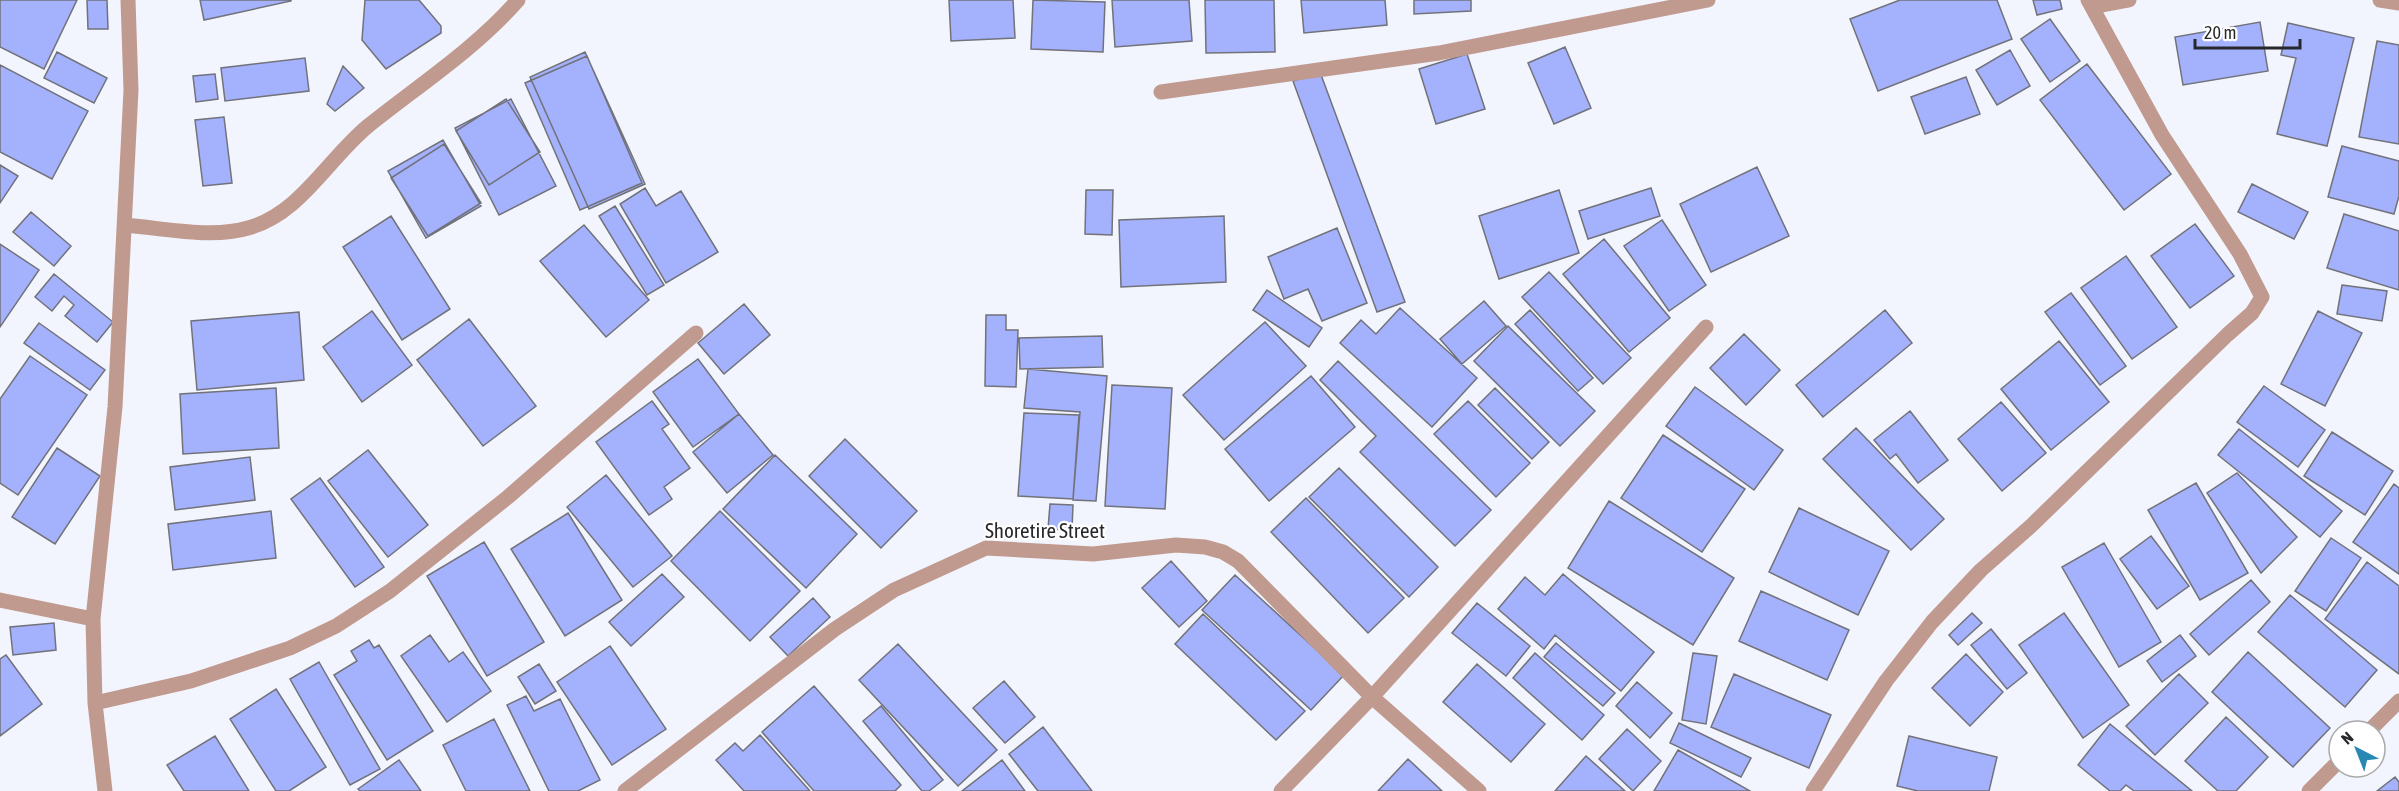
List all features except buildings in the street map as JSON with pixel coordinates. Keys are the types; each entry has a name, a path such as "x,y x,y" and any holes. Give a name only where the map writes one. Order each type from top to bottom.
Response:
{"street":[{"path":"105,791 95,704 93,619 115,407 131,90 128,0"},
{"path":"125,225 211,232 246,229 274,219 293,204 326,167 366,128 487,33 518,0"},
{"path":"1161,92 1439,53 1708,0"},
{"path":"1813,791 1886,681 1932,622 1981,570 2032,525 2218,343 2252,313 2262,297 2240,254 2162,135 2090,3 2129,0"},
{"path":"2380,0 2399,3"},
{"path":"1281,791 1372,697 1706,327"},
{"path":"95,704 191,681 290,648 336,626 390,591 508,497 696,333"},
{"name":"Shoretire Street","path":"625,791 835,629 894,590 943,566 986,548 1093,554 1176,545 1205,547 1223,552 1238,561 1372,697 1479,791"},
{"path":"0,600 93,619"},
{"path":"2381,719 2399,701"},
{"path":"2308,791 2327,773"}]}
